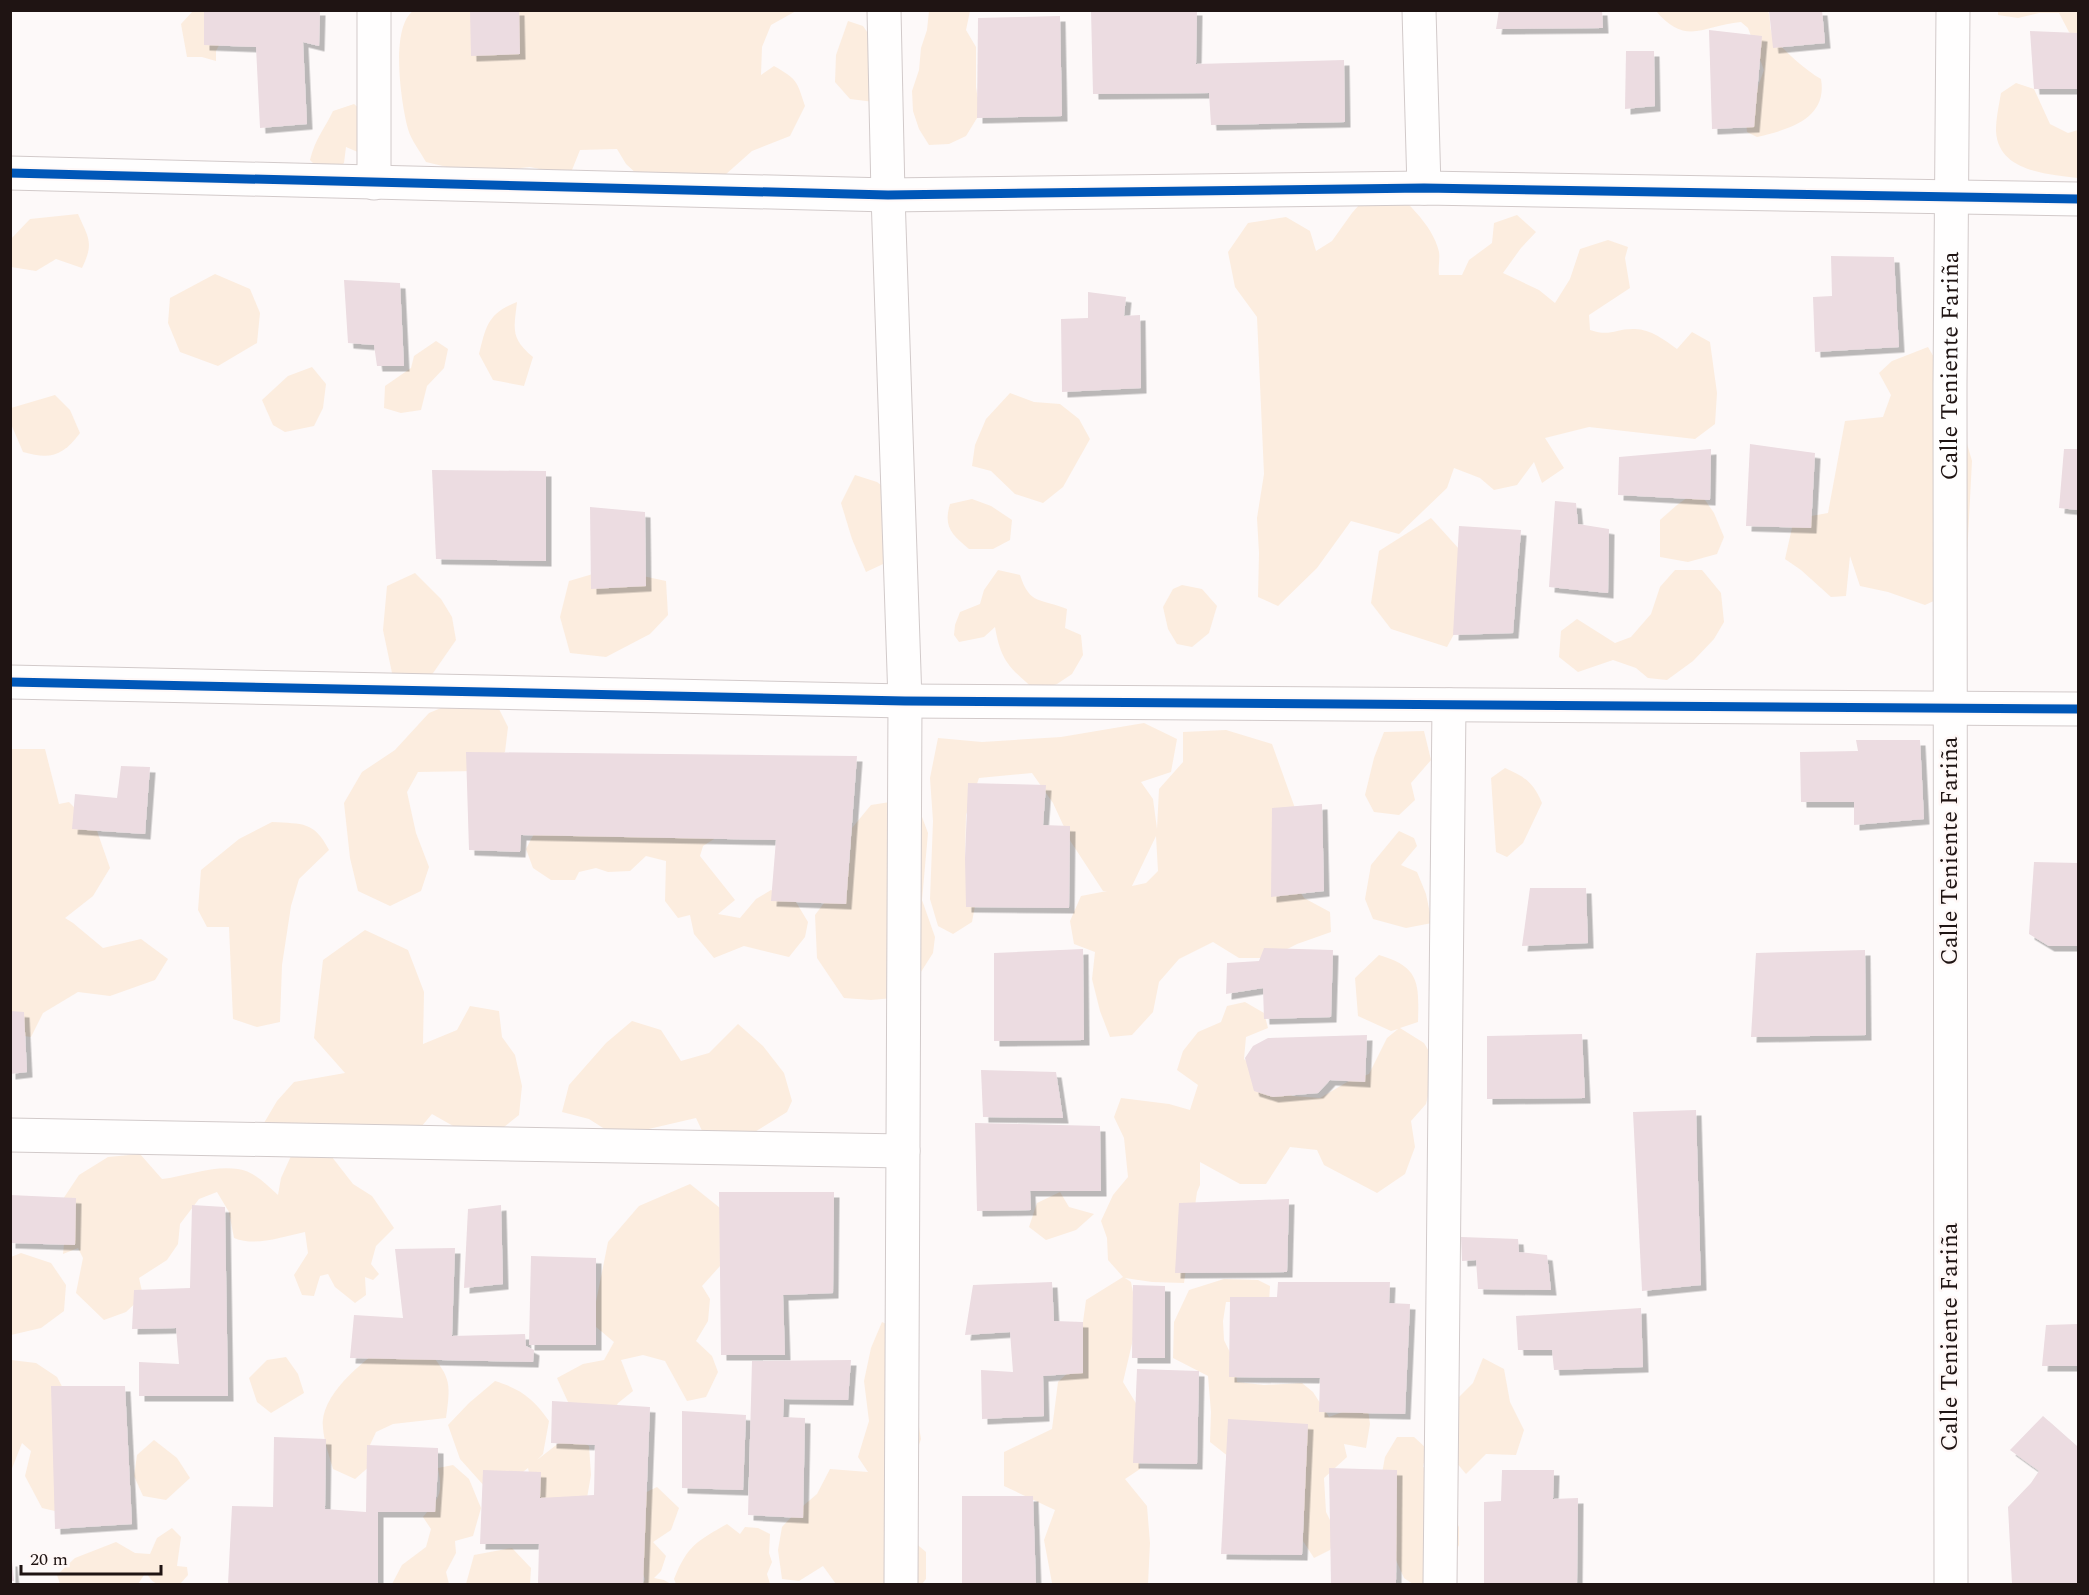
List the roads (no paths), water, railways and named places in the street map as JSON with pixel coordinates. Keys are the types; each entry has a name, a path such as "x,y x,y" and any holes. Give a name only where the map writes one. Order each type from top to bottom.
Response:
{"street":[{"path":"374,10 374,183"},
{"path":"884,10 905,701 901,1584"},
{"path":"1419,10 1424,188"},
{"name":"Calle Teniente Fariña","path":"1951,1584 1950,385 1953,10"},
{"path":"10,173 888,195 1424,188 2079,199"},
{"path":"10,682 905,701 2079,709"},
{"path":"1440,1584 1449,705"},
{"path":"10,1135 903,1151"}]}
